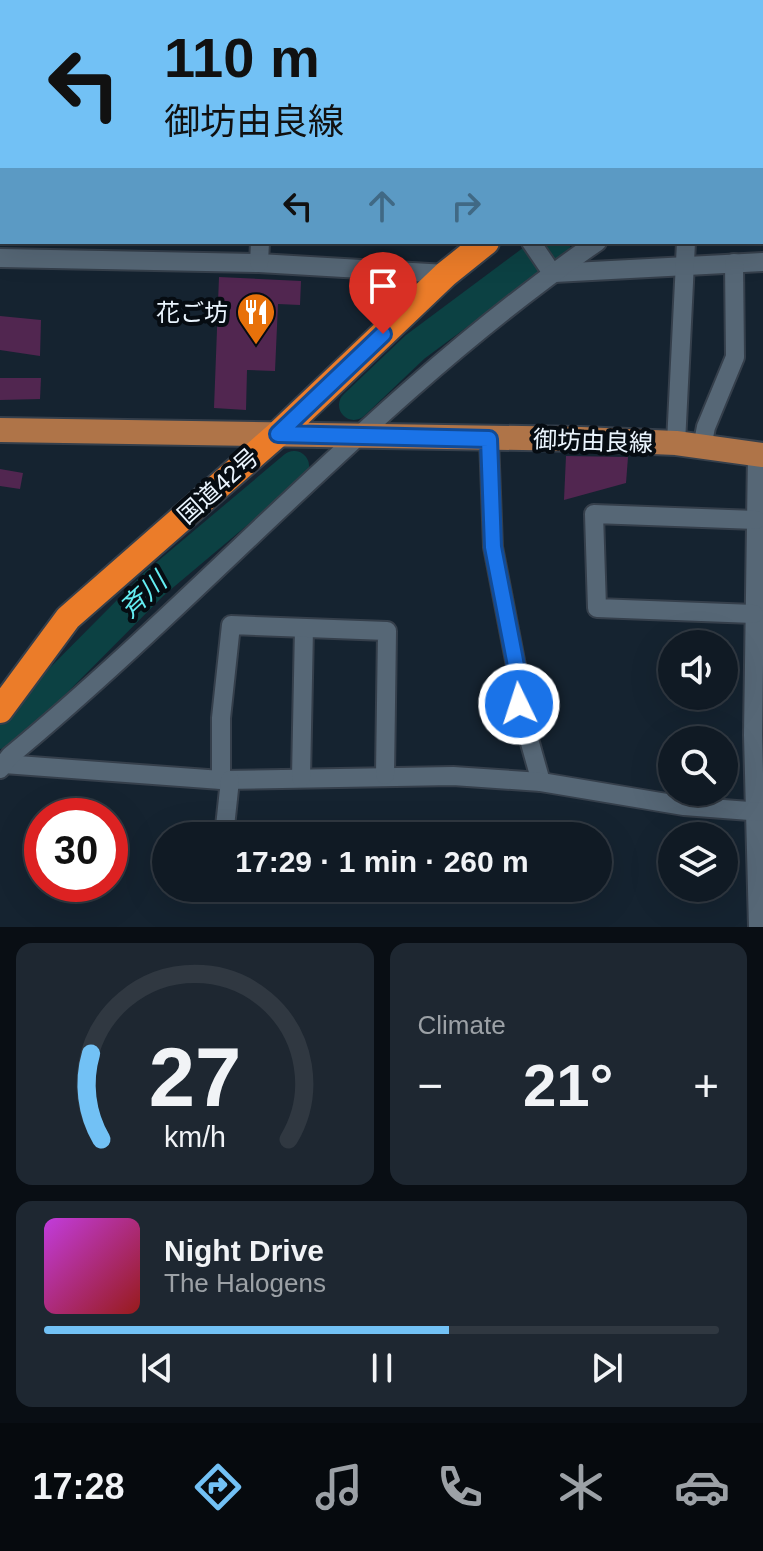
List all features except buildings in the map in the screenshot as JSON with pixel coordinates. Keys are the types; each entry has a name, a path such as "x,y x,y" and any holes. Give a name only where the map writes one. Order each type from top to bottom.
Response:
{"highway":[{"name":"国道42号","path":"0,710 68,618 278,434 446,274 484,244"}],"main road":[{"name":"御坊由良線","path":"0,430 676,443 760,454"}],"street":[{"path":"259,263 260,244"},
{"path":"532,244 552,273"},
{"path":"2,767 157,626 354,437 513,302 594,244"},
{"path":"676,443 686,244"},
{"path":"0,258 180,252 259,263 446,274"},
{"path":"552,273 763,262"},
{"path":"702,447 706,427 735,357 734,263"},
{"path":"489,439 493,547 518,676 519,704 541,782"},
{"path":"758,927 759,812 754,614 760,454"},
{"path":"754,614 597,608 594,514 756,520"},
{"path":"224,822 221,718 231,625 387,631 385,775"},
{"path":"301,778 304,628"},
{"path":"2,767 225,780 385,775 541,782 684,806 759,812"}],"waterway":[{"name":"斉川","path":"354,405 415,347 553,244"},
{"name":"斉川","path":"0,734 17,722 154,584 294,466"}],"place":[{"name":"花ご坊","path":"256,346"}],"route":[{"path":"383,334 278,434 489,439 493,547 518,676 519,704"}]}
